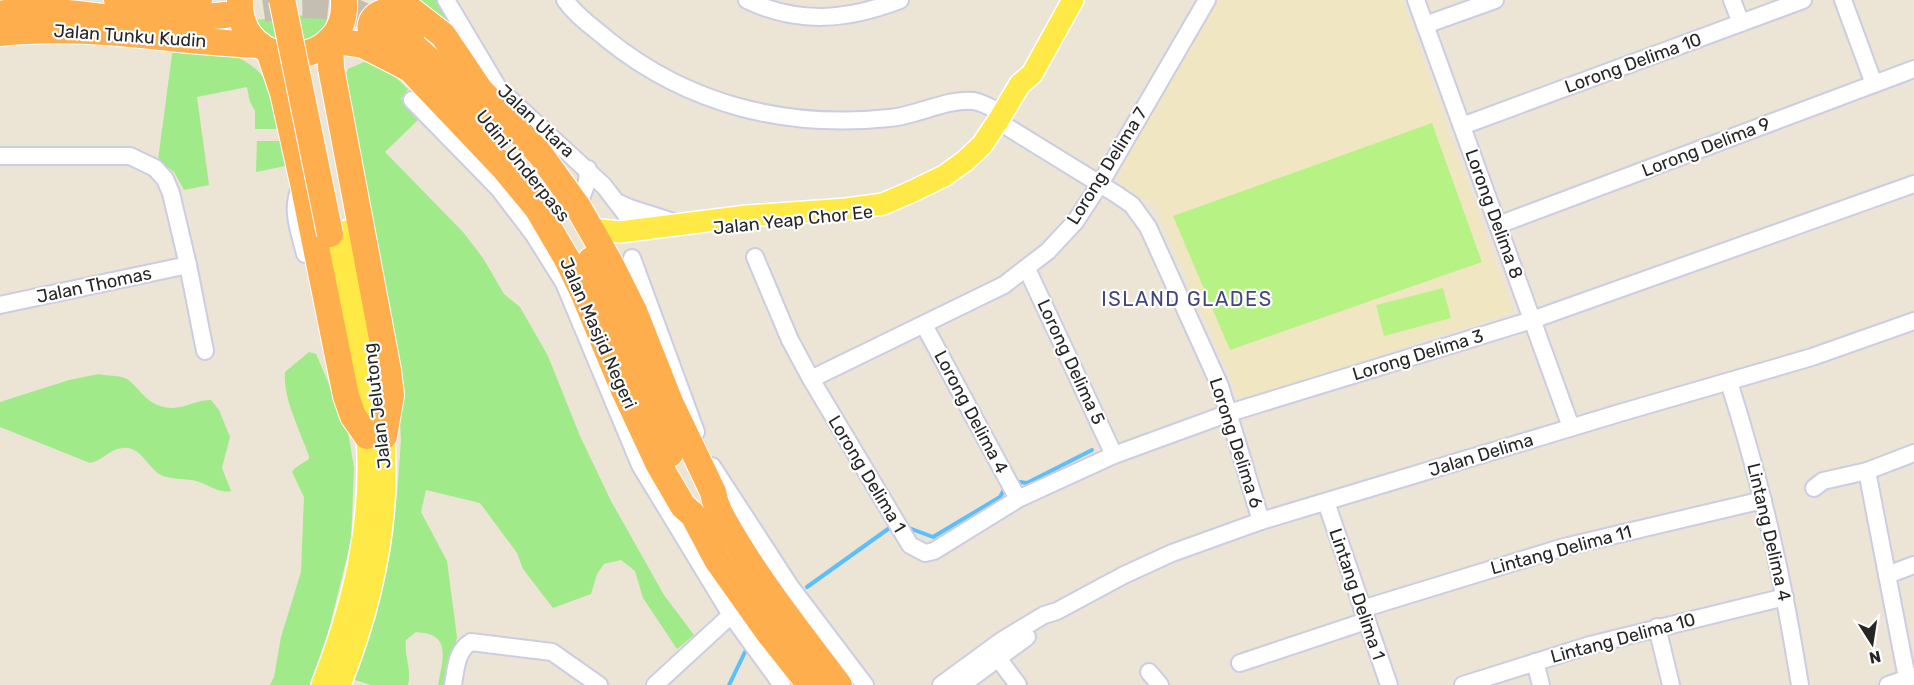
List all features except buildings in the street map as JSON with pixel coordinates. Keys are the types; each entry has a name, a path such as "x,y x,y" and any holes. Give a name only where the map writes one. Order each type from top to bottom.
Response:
{"highway":[{"path":"0,1 6,0"},
{"name":"Jalan Tunku Kudin","path":"135,1 178,3 199,0"},
{"path":"0,14 74,12 121,19 166,21 233,7 284,93 346,396 353,417 375,436 391,395 331,68 330,40 341,22 344,0"},
{"name":"Jalan Masjid Negeri","path":"398,0 443,35 480,90 540,154 591,229 621,260 634,311 670,402 713,492 704,511 717,560 774,639 788,679"},
{"path":"291,4 338,233"},
{"path":"410,69 401,54 372,36 370,24 378,14 387,12 398,15 480,90"},
{"name":"Jalan Tunku Kudin","path":"0,33 33,29 161,36 258,47 293,56 305,55 317,50 330,40"},
{"name":"Udini Underpass","path":"392,30 416,46 433,62 504,138 566,215 592,262 660,428 681,459 702,498 704,511"},
{"name":"Jalan Masjid Negeri","path":"330,40 363,45 410,69 503,167 537,208 567,259 622,388 659,465 683,506 704,511 743,553 839,685"}],"main road":[{"name":"Jalan Yeap Chor Ee","path":"621,260 617,250 634,238 885,211 915,201 952,181 982,159 1006,121 1020,84 1032,74 1073,0"},
{"name":"Jalan Yeap Chor Ee","path":"591,229 611,232 747,216 883,204 944,176 964,161 1006,121"},
{"name":"Jalan Jelutong","path":"338,233 359,374 386,473 383,519 369,597 340,685"},
{"name":"Jalan Jelutong","path":"322,685 350,604 359,568 367,487 375,436"}],"street":[{"name":"Jalan Utara","path":"446,0 499,89 588,170 618,202 627,216 629,230"},
{"name":"Lorong Delima 6","path":"565,0 572,11 620,50 656,72 725,104 756,113 790,119 853,121 895,118 954,103 973,101 1132,205 1148,227 1220,386 1261,522"},
{"path":"747,0 776,11 808,17 845,16 876,9 900,0"},
{"name":"Lorong Delima 7","path":"811,379 1004,285 1048,251 1075,222 1100,184 1207,0"},
{"name":"Lorong Delima 8","path":"1416,0 1571,427"},
{"path":"1425,25 1495,0"},
{"path":"1732,0 1740,23"},
{"name":"Lorong Delima 10","path":"1462,126 1803,0"},
{"path":"1843,0 1874,84"},
{"name":"Lorong Delima 9","path":"1498,225 1914,69"},
{"path":"412,100 499,189 534,236 564,283 640,465 731,615 788,679"},
{"path":"0,156 130,156 155,168 165,179 171,193 205,351"},
{"path":"578,207 587,182 588,170"},
{"name":"Lorong Delima 3","path":"934,551 1017,499 1114,455 1229,413 1532,320 1914,184"},
{"name":"Jalan Utara","path":"618,202 681,224"},
{"path":"755,257 790,340 811,379"},
{"path":"621,260 715,471 790,586 865,685"},
{"name":"Jalan Thomas","path":"0,305 188,265"},
{"name":"Lorong Delima 5","path":"1027,269 1114,455"},
{"name":"Jalan Delima","path":"941,685 1001,641 1044,615 1057,611 1172,553 1326,502 1840,348 1914,321"},
{"name":"Lorong Delima 4","path":"924,325 1017,499"},
{"name":"Lorong Delima 1","path":"811,379 910,545 925,553 934,551"},
{"name":"Lintang Delima 4","path":"1729,382 1763,500 1785,597 1800,685"},
{"path":"1814,488 1823,481 1868,471 1914,453"},
{"path":"1868,471 1887,575 1910,677 1888,685"},
{"name":"Lintang Delima 11","path":"1240,663 1364,615 1564,547 1763,500"},
{"name":"Lintang Delima 1","path":"1326,502 1389,685"},
{"path":"1887,575 1914,565"},
{"name":"Lintang Delima 10","path":"1463,685 1657,627 1785,597"},
{"name":"Jalan Delima","path":"962,685 1048,622 1057,611"},
{"path":"655,685 731,615"},
{"path":"1657,627 1671,685"},
{"path":"453,685 459,652 471,642 552,652 599,685"},
{"path":"998,658 1018,685"},
{"path":"1535,662 1541,685"}],"shaded area":[{"path":"1217,0 1402,0 1511,306 1510,313 1247,398 1239,397 1155,205 1122,185 1118,178 1119,172"}],"green space":[{"path":"415,0 438,0 473,62"},
{"path":"294,15 331,20 317,38 285,45 263,32 256,20"},
{"path":"173,47 224,53 247,62 257,70 269,86 283,129 255,129 255,111 250,102 247,87 197,97 209,185 184,190 174,172 158,160"},
{"path":"364,62 383,67 408,89 401,99 419,119 385,152 463,232 483,258 504,294 520,307 548,356 580,436 611,501 664,595 694,635 677,649 643,598 635,571 621,560 604,564 597,574 591,594 553,608 523,569 517,553 480,503 426,490 421,512 447,561 457,637 447,685 438,685 442,646 435,637 416,632 406,640 408,685 371,685 349,678 389,551 397,495 401,440 397,372 345,75 348,69"},
{"path":"1432,123 1482,262 1230,350 1173,216"},
{"path":"257,141 286,141 290,165 256,172"},
{"path":"1443,288 1451,318 1384,336 1376,305"},
{"path":"309,352 316,354 347,426 354,468 351,541 324,649 310,685 270,685 274,677 281,637 301,572 304,497 292,472 309,459 289,404 285,372"},
{"path":"99,374 127,379 152,402 164,407 176,408 211,400 219,410 230,437 222,468 231,491 218,490 196,481 163,476 138,453 129,448 114,450 90,463 0,427 0,402 69,380"}],"waterway":[{"path":"1020,482 1027,483 1092,450"},
{"path":"909,528 933,537 1000,497 1005,488"},
{"path":"807,587 888,529"},
{"path":"729,685 745,652"}],"tunnel":[{"path":"225,15 288,6 335,7 350,10 392,30"}],"district":[{"name":"ISLAND GLADES","path":"1187,299"}]}
